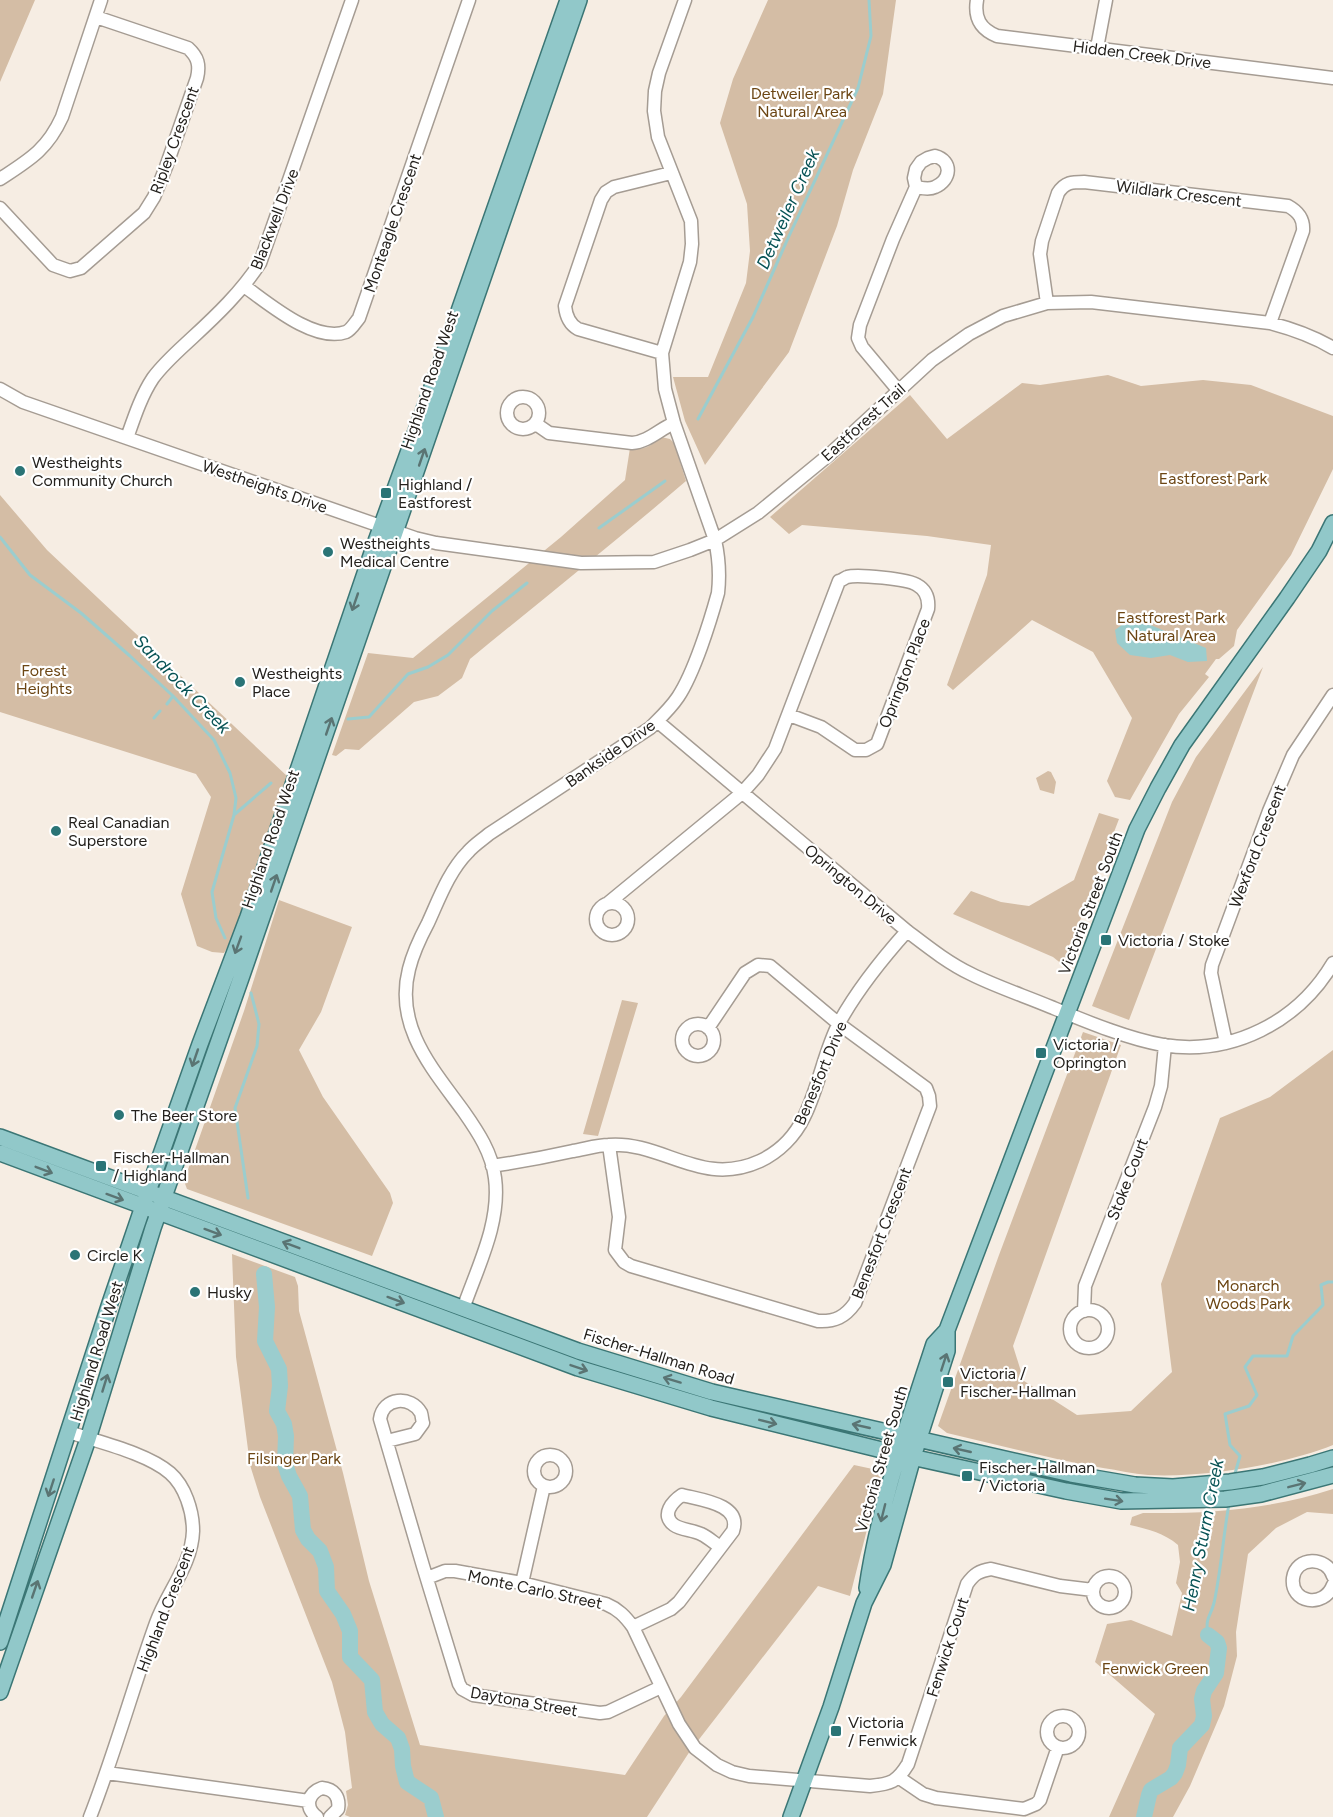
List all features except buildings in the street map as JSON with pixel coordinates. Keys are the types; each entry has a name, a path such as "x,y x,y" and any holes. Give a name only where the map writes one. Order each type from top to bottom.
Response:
{"main road":[{"name":"Highland Road West","path":"0,1692 88,1438 158,1212 388,529 443,358 568,0"},
{"name":"Highland Road West","path":"0,1640 148,1191 579,0"},
{"name":"Victoria Street South","path":"791,1817 831,1707 864,1604 883,1565 905,1455 947,1351 947,1330 1137,829 1182,745 1287,598 1319,551 1333,524"},
{"name":"Fischer-Hallman Road","path":"0,1137 578,1351 712,1392 1110,1482 1205,1492 1261,1494 1333,1475"},
{"name":"Fischer-Hallman Road","path":"0,1154 578,1368 711,1408 905,1455 1121,1501 1205,1492 1333,1458"}],"street":[{"path":"0,179 37,154 56,130 101,0"},
{"name":"Monteagle Crescent","path":"244,286 292,319 318,332 334,334 348,331 359,318 469,0"},
{"name":"Bankside Drive","path":"463,1309 493,1224 495,1178 486,1148 476,1129 432,1067 414,1037 406,1007 406,985 415,949 456,866 468,851 489,834 650,728 668,711 689,676 715,605 719,582 719,558 715,540 674,423 665,389 662,353 690,262 692,244 690,221 658,137 654,111 655,91 659,73 685,0"},
{"name":"Hidden Creek Drive","path":"978,0 976,16 979,23 997,36 1333,78"},
{"path":"1097,48 1106,0"},
{"name":"Blackwell Drive","path":"127,438 147,389 166,362 225,308 260,263 347,2"},
{"name":"Ripley Crescent","path":"0,208 53,265 70,271 81,268 144,213 154,198 197,78 198,63 195,55 188,48 96,17"},
{"path":"662,353 578,329 570,323 565,306 601,200 606,192 614,187 671,173"},
{"name":"Wildlark Crescent","path":"1047,303 1040,254 1042,241 1062,186 1070,182 1084,182 1288,206 1294,209 1302,219 1303,231 1270,322"},
{"path":"898,390 862,347 858,338 860,325 893,239 916,187"},
{"name":"Eastforest Trail","path":"388,529 436,543 581,563 654,562 715,540 758,513 830,454 932,360 969,334 1002,316 1047,303 1091,302 1270,322 1306,333 1333,348"},
{"name":"Westheights Drive","path":"0,389 23,402 388,529"},
{"path":"536,424 549,433 641,443 674,423"},
{"name":"Oprington Place","path":"607,904 742,793 758,775 775,749 839,582 847,577 862,576 910,582 924,590 929,602 928,609 877,744 866,750 855,750 821,727 789,715"},
{"name":"Wexford Crescent","path":"1226,1042 1210,973 1212,966 1269,811 1293,755 1333,695"},
{"name":"Oprington Drive","path":"657,721 907,931 946,960 972,975 1140,1040 1165,1045 1199,1047 1243,1038 1284,1018 1305,1000 1321,982 1333,963"},
{"name":"Benesfort Drive","path":"492,1166 609,1145 641,1149 694,1166 723,1170 752,1164 766,1158 779,1150 791,1138 804,1118 839,1024 861,988 907,931"},
{"name":"Benesfort Crescent","path":"609,1145 620,1217 615,1250 624,1262 818,1321 829,1322 850,1310 855,1303 930,1107 926,1088 839,1024 770,966 758,965 745,973 708,1028"},
{"name":"Stoke Court","path":"1084,1311 1085,1286 1155,1107 1161,1086 1165,1045"},
{"name":"Highland Crescent","path":"69,1432 145,1458 170,1473 183,1491 191,1513 193,1531 190,1548 177,1581 157,1620 107,1773 90,1817"},
{"name":"Daytona Street","path":"387,1441 462,1689 473,1695 600,1713 608,1712 661,1687"},
{"path":"522,1583 544,1486"},
{"path":"633,1627 671,1609 679,1602 733,1531 736,1524 733,1514 727,1508 682,1495 674,1500 668,1512 669,1519 674,1525 700,1534 720,1547"},
{"path":"1333,1576 1326,1565 1314,1560 1298,1568 1293,1582 1295,1589 1302,1597 1314,1601 1329,1594 1333,1585"},
{"name":"Fenwick Court","path":"898,1777 908,1764 967,1584 974,1574 991,1569 1060,1587 1093,1590"},
{"name":"Monte Carlo Street","path":"427,1578 445,1571 455,1571 522,1583 614,1608 625,1616 633,1627 679,1724 695,1748 717,1765 732,1772 804,1782"},
{"path":"0,1640 16,1645"},
{"path":"804,1782 870,1786 886,1784 898,1777 914,1789 929,1796 1024,1809 1040,1800 1058,1747"},
{"path":"107,1773 309,1801"},
{"path":"317,1817 310,1810 309,1801 314,1792 319,1789 334,1792 338,1798 339,1804 335,1814 330,1817"}],"green space":[{"path":"0,0 35,0 0,82"},
{"name":"Detweiler Park Natural Area","path":"768,0 896,0 883,94 853,170 837,226 789,352 705,465 685,421 673,377 708,377 746,283 750,251 747,204 720,123 733,79"},
{"name":"Eastforest Park","path":"1108,375 1141,386 1203,380 1251,385 1333,416 1333,469 1291,555 1237,630 1234,646 1216,659 1205,674 1209,677 1179,714 1130,800 1115,797 1107,781 1132,718 1093,652 1032,620 953,690 947,685 987,575 991,545 927,536 802,525 789,534 770,517 910,395 947,439 1022,383 1040,385"},
{"path":"661,437 670,439 674,443 686,481 470,659 462,678 438,696 414,702 359,750 345,749 336,756 332,755 368,653 413,658 561,537 625,480 630,448 647,447"},
{"name":"Forest Heights","path":"0,495 47,550 287,776 232,939 224,953 212,952 197,946 181,894 211,797 196,774 0,712"},
{"path":"1263,667 1129,1020 1092,1006 1172,802 1196,757"},
{"path":"1048,771 1051,772 1056,782 1054,794 1040,790 1036,778"},
{"path":"1099,813 1119,819 1063,965 1053,957 953,914 971,891 1001,902 1029,906 1074,880"},
{"path":"279,900 352,927 321,1012 299,1050 323,1097 390,1193 393,1203 372,1256 187,1189 184,1181 244,1011"},
{"path":"622,1000 638,1003 598,1136 583,1134"},
{"name":"Monarch Woods Park","path":"1083,1032 1121,1045 1013,1346 1024,1381 1077,1415 1131,1411 1172,1372 1161,1284 1220,1118 1270,1097 1333,1050 1333,1445 1291,1459 1242,1469 1193,1474 1148,1475 1025,1452 947,1433 938,1426 999,1255"},
{"name":"Filsinger Park","path":"232,1254 295,1277 298,1286 299,1311 343,1473 369,1581 420,1745 625,1775 664,1716 681,1697 854,1465 882,1471 850,1596 818,1586 690,1751 647,1817 350,1817 345,1815 348,1805 346,1791 352,1788 345,1732 332,1682 260,1497 250,1465 236,1357"},
{"name":"Fenwick Green","path":"1333,1489 1333,1514 1307,1512 1276,1528 1248,1554 1236,1632 1237,1656 1224,1706 1190,1786 1173,1817 1109,1817 1155,1714 1095,1662 1107,1624 1131,1620 1172,1636 1182,1593 1176,1583 1180,1562 1178,1545 1161,1534 1130,1525 1132,1517 1143,1513 1215,1511 1263,1506"}],"water":[{"path":"1126,622 1148,624 1206,648 1207,661 1188,662 1170,655 1151,658 1130,655 1117,643 1115,630"}],"waterway":[{"name":"Detweiler Creek","path":"698,419 753,317 858,88 871,36 869,0"},
{"name":"Detweiler Creek","path":"599,528 665,481"},
{"name":"Sandrock Creek","path":"0,537 30,575 81,613 130,656 173,696 214,740 230,773 236,798 234,815 212,892 216,918 225,938"},
{"name":"Detweiler Creek","path":"348,719 369,717 408,674 428,667 448,655 492,611 527,583"},
{"path":"167,704 173,696"},
{"path":"154,718 160,711"},
{"name":"Detweiler Creek","path":"235,814 271,783"},
{"name":"Sandrock Creek","path":"248,1198 235,1108 257,1046 259,1024 251,993"},
{"name":"Sandrock Creek","path":"264,1274 267,1307 265,1341 279,1369 280,1386 277,1411 284,1424 286,1436 285,1464 300,1496 303,1530 320,1551 326,1567 327,1591 343,1614 350,1631 350,1657 372,1680 375,1712 382,1724 398,1738 407,1782 431,1798 436,1817"},
{"name":"Henry Sturm Creek","path":"1234,1477 1240,1456 1230,1445 1225,1414 1249,1406 1257,1395 1245,1367 1253,1356 1287,1356 1293,1336 1323,1305 1321,1285 1333,1282"},
{"name":"Henry Sturm Creek","path":"1208,1635 1208,1621 1214,1603 1229,1504"},
{"name":"Henry Sturm Creek","path":"1144,1817 1151,1790 1175,1773 1180,1748 1202,1725 1204,1716 1202,1699 1204,1691 1216,1673 1219,1648 1217,1642 1208,1635"}],"place":[{"name":"Westheights Community Church","path":"20,471"},
{"name":"Highland / Eastforest","path":"386,493"},
{"name":"Westheights Medical Centre","path":"328,552"},
{"name":"Westheights Place","path":"240,682"},
{"name":"Real Canadian Superstore","path":"56,831"},
{"name":"Victoria / Stoke","path":"1106,940"},
{"name":"Victoria / Oprington","path":"1041,1053"},
{"name":"The Beer Store","path":"119,1115"},
{"name":"Fischer-Hallman / Highland","path":"101,1166"},
{"name":"Circle K","path":"75,1255"},
{"name":"Husky","path":"195,1292"},
{"name":"Victoria / Fischer-Hallman","path":"948,1382"},
{"name":"Fischer-Hallman / Victoria","path":"967,1476"},
{"name":"Victoria / Fenwick","path":"836,1731"}],"park label":[{"name":"Eastforest Park Natural Area","path":"1171,626"}]}
